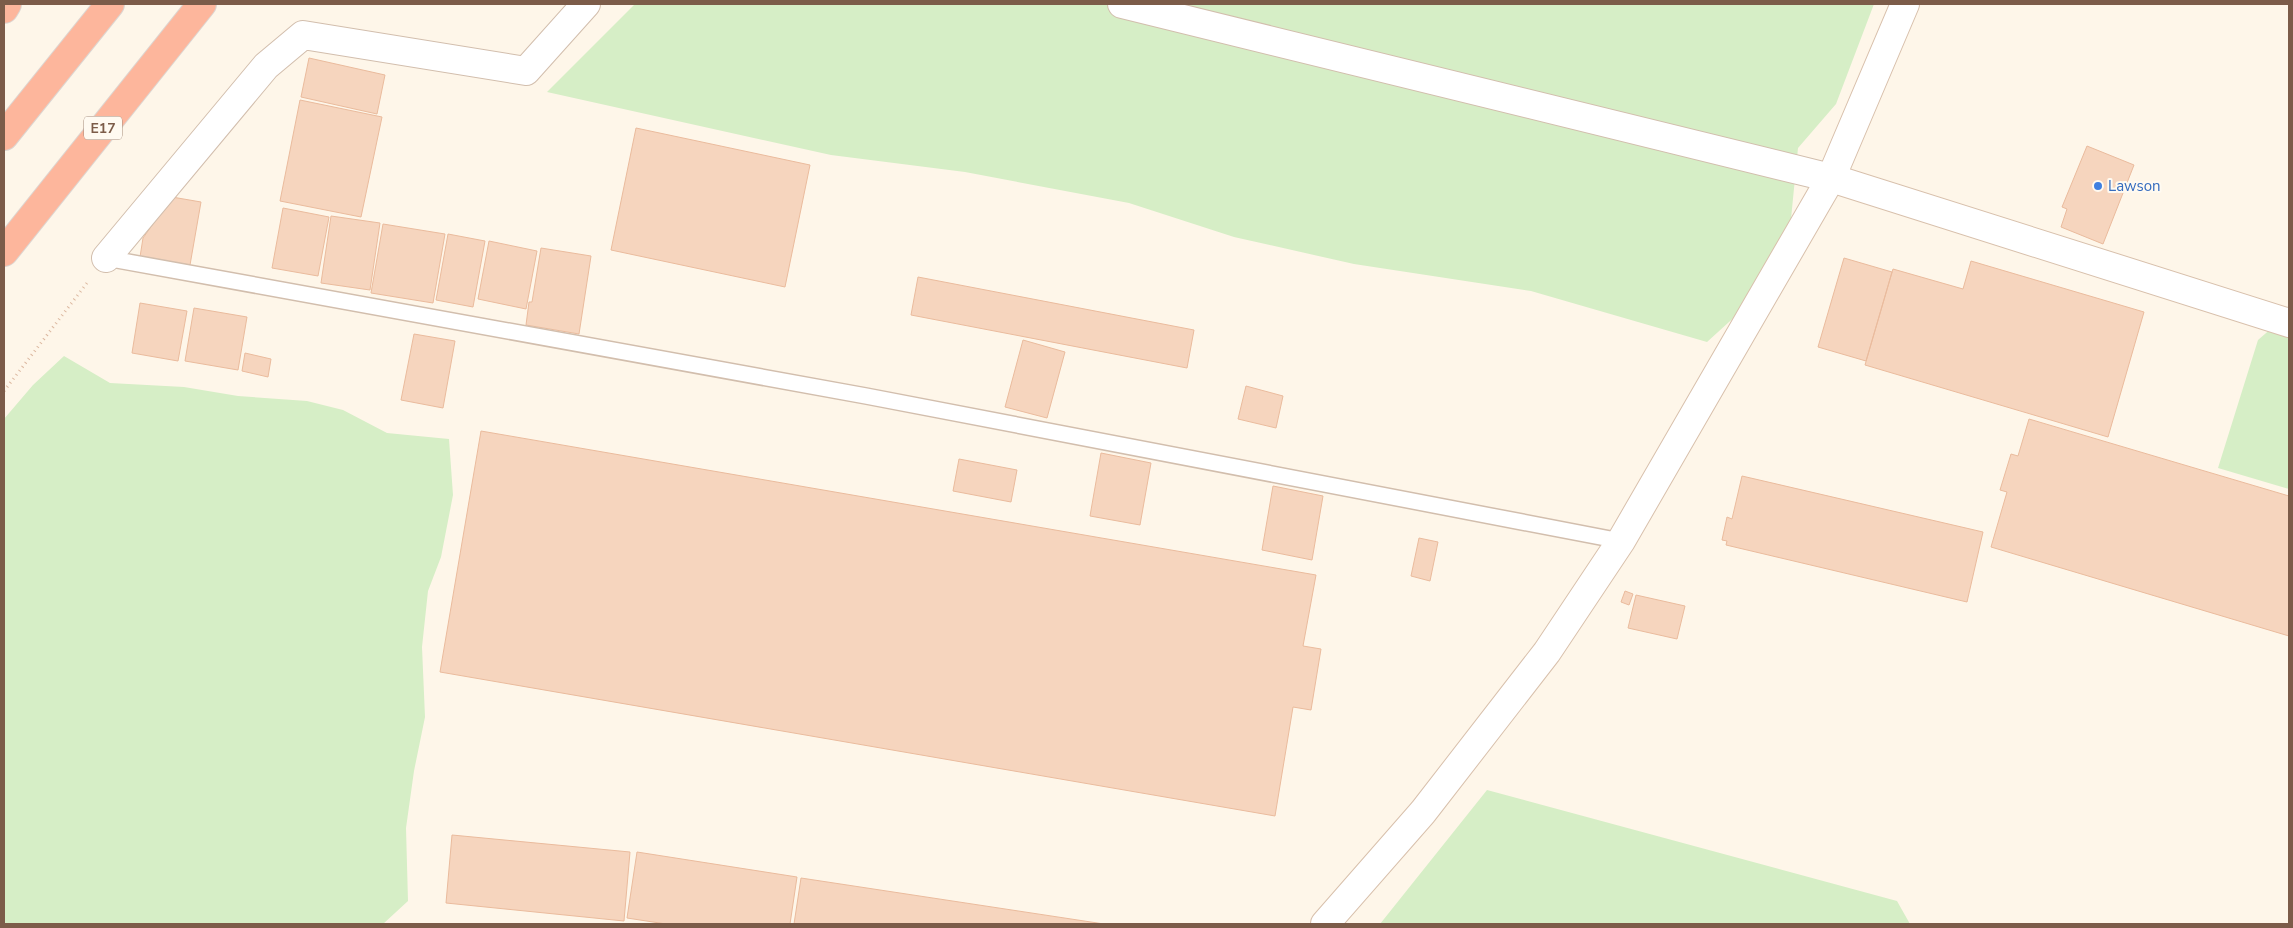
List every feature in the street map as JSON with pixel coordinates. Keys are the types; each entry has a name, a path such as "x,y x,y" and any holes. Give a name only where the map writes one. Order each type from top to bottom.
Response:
{"highway":[{"path":"4,9 7,4"},
{"path":"4,136 110,4"},
{"name":"E17","path":"4,252 202,4"}],"street":[{"path":"106,258 266,66 303,35 526,71 586,4"},
{"path":"1122,4 1830,178 2289,323"},
{"path":"1326,924 1422,812 1547,652 1621,542 1830,178 1905,4"}],"lane":[{"path":"106,258 866,396 1621,542"}],"path":[{"path":"4,391 106,258"}],"green space":[{"path":"635,4 1874,4 1836,104 1798,148 1790,229 1740,312 1707,342 1531,291 1354,264 1234,237 1129,203 965,172 831,155 547,92"},
{"path":"2273,327 2289,333 2289,489 2218,468 2258,340"},
{"path":"64,356 110,383 184,387 238,396 307,401 343,410 387,433 449,439 453,495 441,557 428,591 422,647 425,717 414,771 406,828 408,901 383,924 4,924 4,419 33,385"},
{"path":"1487,790 1897,901 1910,924 1380,924"}],"building":[{"path":"309,58 385,75 377,114 301,97"},
{"path":"300,100 382,117 361,217 280,201"},
{"path":"636,128 810,165 785,287 611,250"},
{"name":"Lawson","path":"2087,146 2134,165 2103,244 2061,227 2067,209 2062,207"},
{"path":"172,197 201,202 190,265 140,257 143,238"},
{"path":"283,208 329,217 318,276 272,268"},
{"path":"331,216 380,223 370,290 321,283"},
{"path":"383,224 445,234 433,303 371,293"},
{"path":"448,234 485,241 473,307 436,300"},
{"path":"489,241 537,251 526,309 478,299"},
{"path":"541,248 591,256 579,334 526,325"},
{"path":"1844,258 1892,272 1866,361 1818,347"},
{"path":"1971,261 2144,312 2108,437 1865,365 1893,269 1963,289"},
{"path":"918,277 1194,330 1187,368 911,315"},
{"path":"140,303 187,311 178,361 132,353"},
{"path":"194,308 247,317 238,370 185,361"},
{"path":"414,334 455,341 443,408 401,400"},
{"path":"1023,340 1065,352 1047,418 1005,407"},
{"path":"245,353 271,359 268,377 242,371"},
{"path":"1246,386 1283,396 1276,428 1238,419"},
{"path":"2029,419 2289,496 2289,636 1991,547 2007,492 2000,490 2011,454 2018,456"},
{"path":"481,431 1316,575 1303,646 1321,649 1311,710 1293,707 1275,816 440,672"},
{"path":"1101,453 1151,463 1140,525 1090,516"},
{"path":"959,459 1017,470 1011,502 953,491"},
{"path":"1742,476 1983,532 1967,602 1726,545 1727,541 1722,540 1727,517 1732,519"},
{"path":"1273,486 1323,496 1312,560 1262,550"},
{"path":"1419,538 1438,542 1430,581 1411,576"},
{"path":"1625,591 1633,594 1629,605 1621,602"},
{"path":"1636,595 1685,606 1677,639 1628,628"},
{"path":"452,835 630,852 624,921 446,903"},
{"path":"637,852 797,877 790,924 666,924 627,918"},
{"path":"801,878 1104,924 794,924"}],"place":[{"name":"Lawson","path":"2098,186"}]}
